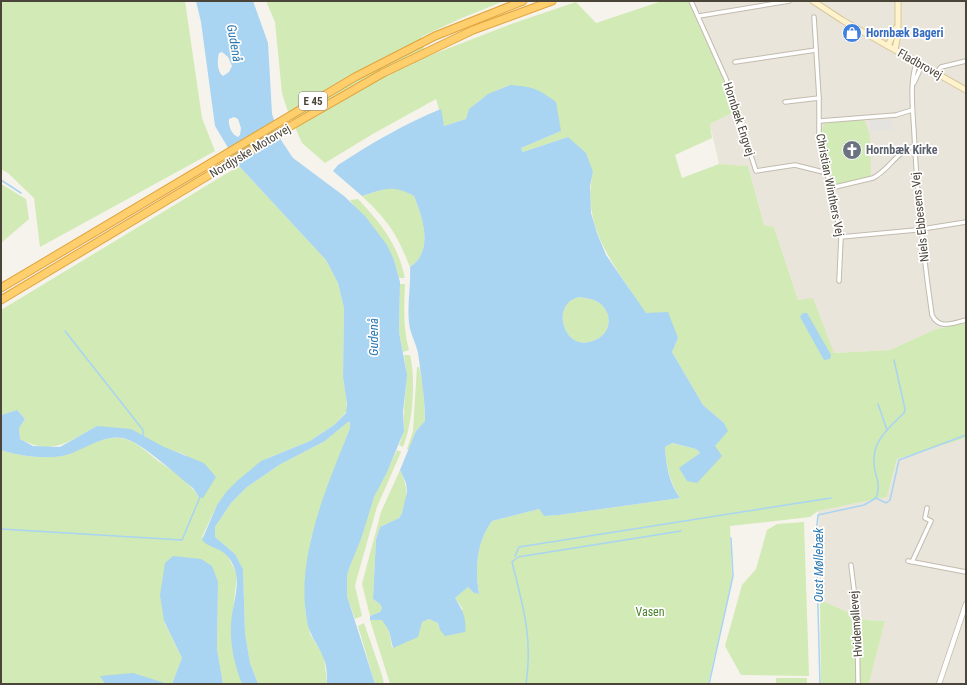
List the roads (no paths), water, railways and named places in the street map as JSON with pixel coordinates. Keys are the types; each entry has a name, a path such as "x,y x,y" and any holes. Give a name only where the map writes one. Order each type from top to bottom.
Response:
{"highway":[{"name":"Nordjyske Motorvej","path":"1,288 354,77 466,22 523,1"},
{"name":"Nordjyske Motorvej","path":"1,300 360,86 439,45 473,30 552,1"}],"main road":[{"name":"Fladbrovej","path":"813,1 842,20 966,90"},
{"path":"895,49 898,40 898,1"},
{"path":"888,46 897,26"}],"street":[{"name":"Hornbæk Engvej","path":"691,1 726,79 756,171 795,165 827,173"},
{"path":"699,16 789,1"},
{"name":"Christian Winthers Vej","path":"814,17 820,121 818,136 841,237 839,281"},
{"path":"735,62 816,50"},
{"path":"936,73 941,67 966,61"},
{"name":"Niels Ebbesens Vej","path":"920,64 914,84 912,110 920,230 932,315 938,323 944,325 966,320"},
{"path":"785,102 819,98"},
{"path":"820,121 896,115 912,110"},
{"path":"831,188 872,178 884,170 904,150 914,146"},
{"path":"841,237 920,230 966,222"},
{"path":"912,562 931,521 925,518 927,508"},
{"path":"908,561 966,572"},
{"name":"Hvidemøllevej","path":"851,564 857,614 858,684"},
{"path":"939,684 966,604"}],"water":[{"name":"Gudenå","path":"196,1 253,1 268,43 272,114 281,140 293,158 344,196 365,216 387,245 394,260 400,282 399,332 407,375 403,412 404,431 387,472 374,497 361,539 347,575 347,596 375,684 327,684 324,660 308,626 304,597 305,572 315,523 350,428 350,422 348,422 325,441 279,465 247,487 231,503 215,527 215,537 235,554 243,569 245,633 250,663 258,684 242,684 237,670 231,641 231,627 237,585 235,569 231,561 224,553 208,545 202,540 217,505 227,491 237,481 261,461 310,441 334,425 346,413 347,404 343,377 344,308 338,283 326,260 239,166 215,126 201,22","holes":["222,52 228,57 232,66 229,72 223,76 220,72 218,62 219,53","234,117 238,119 241,128 240,135 238,137 232,132 229,124 229,119"]},
{"path":"510,85 534,89 556,102 561,131 521,148 523,152 568,137 586,153 593,172 590,186 591,213 606,255 646,313 668,312 678,338 672,352 703,405 724,423 728,431 715,446 722,456 697,483 687,481 679,468 700,453 696,449 672,443 665,447 669,474 673,486 680,498 559,515 544,516 539,509 492,521 483,538 478,556 477,575 479,594 474,593 468,587 455,598 463,614 465,632 445,636 440,630 438,623 429,619 422,622 418,637 393,648 389,631 382,620 370,620 370,616 380,612 382,608 380,604 373,599 376,539 380,527 399,518 402,513 407,492 406,483 400,470 416,431 425,421 424,395 418,353 410,327 408,309 410,267 422,252 424,243 423,224 414,196 400,190 388,189 362,196 333,171 338,165 376,142 414,121 441,109 444,126 466,119 469,109 488,94","holes":["580,297 596,301 602,305 606,310 609,320 607,330 604,334 599,338 587,342 577,341 569,336 564,327 563,318 565,308 570,301"]},
{"path":"803,313 807,313 831,355 830,359 824,360 800,317"},
{"path":"17,410 25,419 19,428 20,439 33,446 60,447 97,426 131,429 164,447 204,463 216,477 203,498 199,497 193,488 153,455 137,444 120,438 103,440 70,454 55,457 15,454 1,450 1,415"},
{"path":"173,556 201,559 212,566 218,582 217,649 223,684 172,684 182,658 164,621 160,595 165,563"},
{"path":"133,673 168,684 105,684 100,676"}],"waterway":[{"path":"1,180 21,193"},
{"path":"65,331 143,430 143,436"},
{"path":"876,498 878,484 875,471 874,453 880,438 904,413 905,409 894,360"},
{"path":"878,404 887,430"},
{"name":"Oust Møllebæk","path":"820,684 816,532 818,515 864,505 876,498 886,503 890,500 899,460 966,435"},
{"path":"1,529 182,540 200,497"},
{"path":"515,556 519,547 831,498"},
{"path":"526,684 528,667 528,637 512,562 518,557 681,531"},
{"path":"709,684 733,576 731,538"}],"place":[{"name":"Hornbæk Bageri","path":"852,33"},
{"name":"Hornbæk Kirke","path":"852,150"}],"park label":[{"name":"Vasen","path":"650,612"}]}
